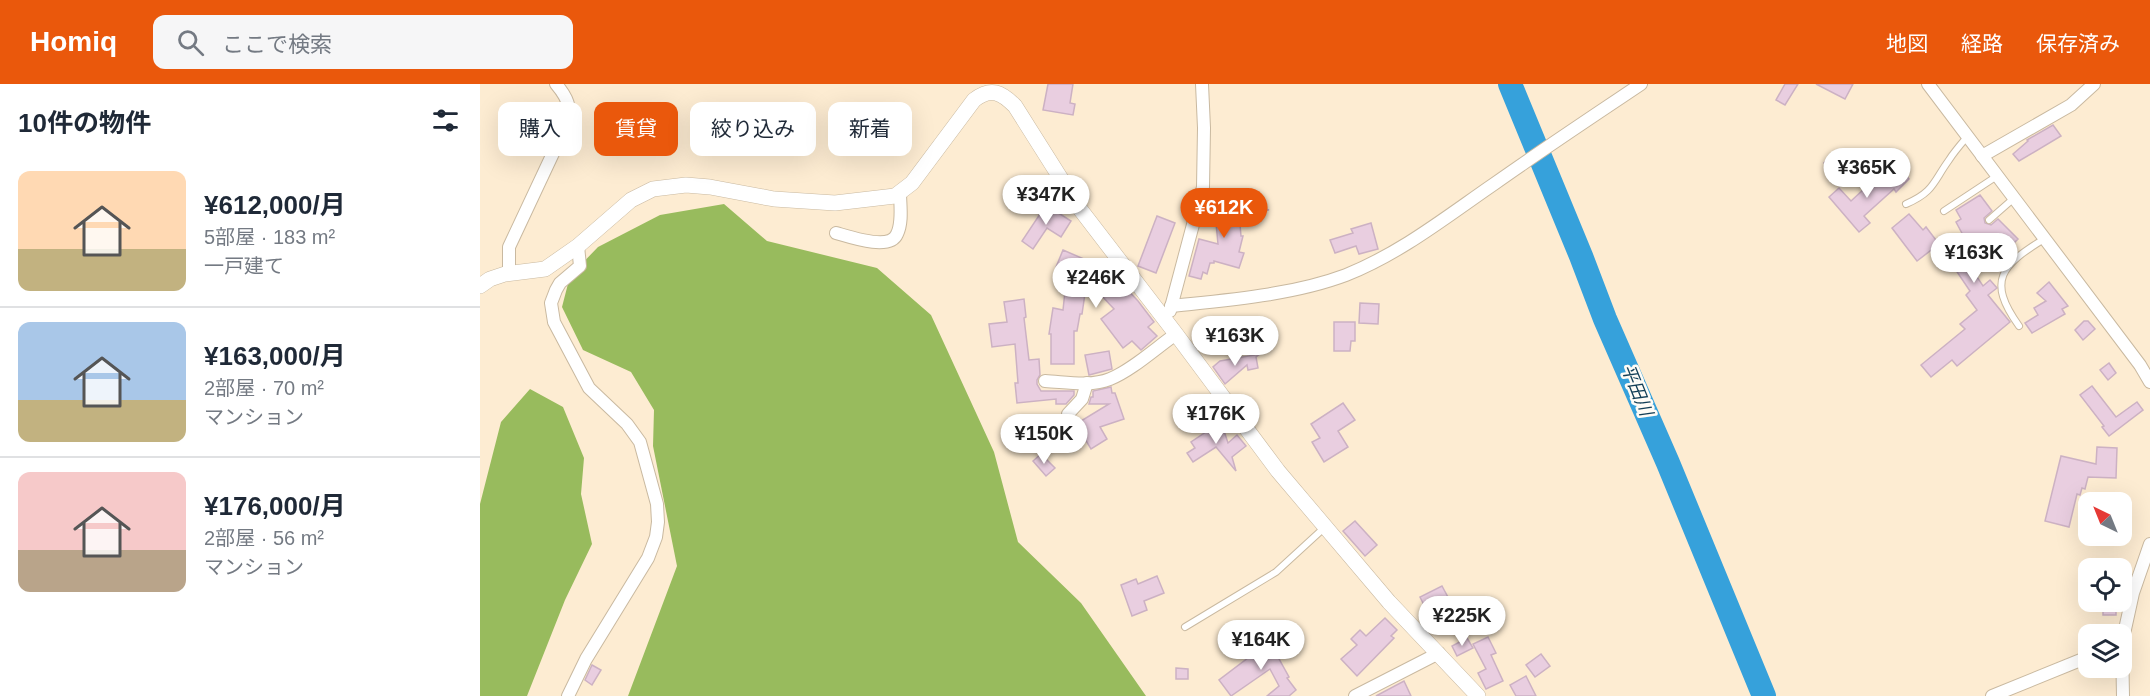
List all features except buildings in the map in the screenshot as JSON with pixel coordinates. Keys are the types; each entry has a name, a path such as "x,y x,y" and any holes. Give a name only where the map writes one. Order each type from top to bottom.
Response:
{"street":[{"path":"509,274 509,247 563,132 569,114 567,97 556,84"},
{"path":"1172,329 1171,306 1203,187 1202,84"},
{"path":"1171,306 1272,293 1344,276 1376,262 1412,242 1641,84"},
{"path":"1928,84 2140,365 2150,382"},
{"path":"1983,156 2071,105 2094,84"},
{"path":"480,286 490,279 509,274 545,269 578,246 631,200 653,189 686,184 774,199 835,202 895,196 912,183 974,100 990,92 1000,94 1016,106 1080,210 1271,463 1389,602 1478,696"},
{"path":"836,233 885,243 892,241 897,235 900,221 900,192"},
{"path":"568,696 591,650 648,558 656,537 658,522 657,504 640,442 627,424 589,388 554,322 551,309 552,297 560,283 579,266 578,246"},
{"path":"1045,381 1087,383 1109,379 1117,375 1172,329"},
{"path":"1068,414 1082,399 1087,383"},
{"path":"2126,624 2133,593 2149,550"},
{"path":"1355,696 1439,653"},
{"path":"1992,696 2078,661"},
{"path":"2122,678 2123,696"}],"lane":[{"path":"1906,204 1927,191 1947,161 1968,136"},
{"path":"1944,211 1997,176"},
{"path":"1989,220 2013,199"},
{"path":"2019,326 2002,299 2000,290 2002,280 2011,262 2044,239"},
{"path":"1185,627 1276,572 1325,527"}],"green space":[{"path":"724,204 767,241 877,268 931,315 994,452 1018,542 1081,603 1146,696 628,696 677,566 653,446 654,410 631,372 583,350 562,307 570,276 598,247 660,215"},
{"path":"530,389 563,407 584,458 581,494 592,544 565,600 527,696 480,696 480,504 501,422"}],"waterway":[{"name":"平田川","path":"1510,84 1605,319 1668,463 1764,696"}]}
